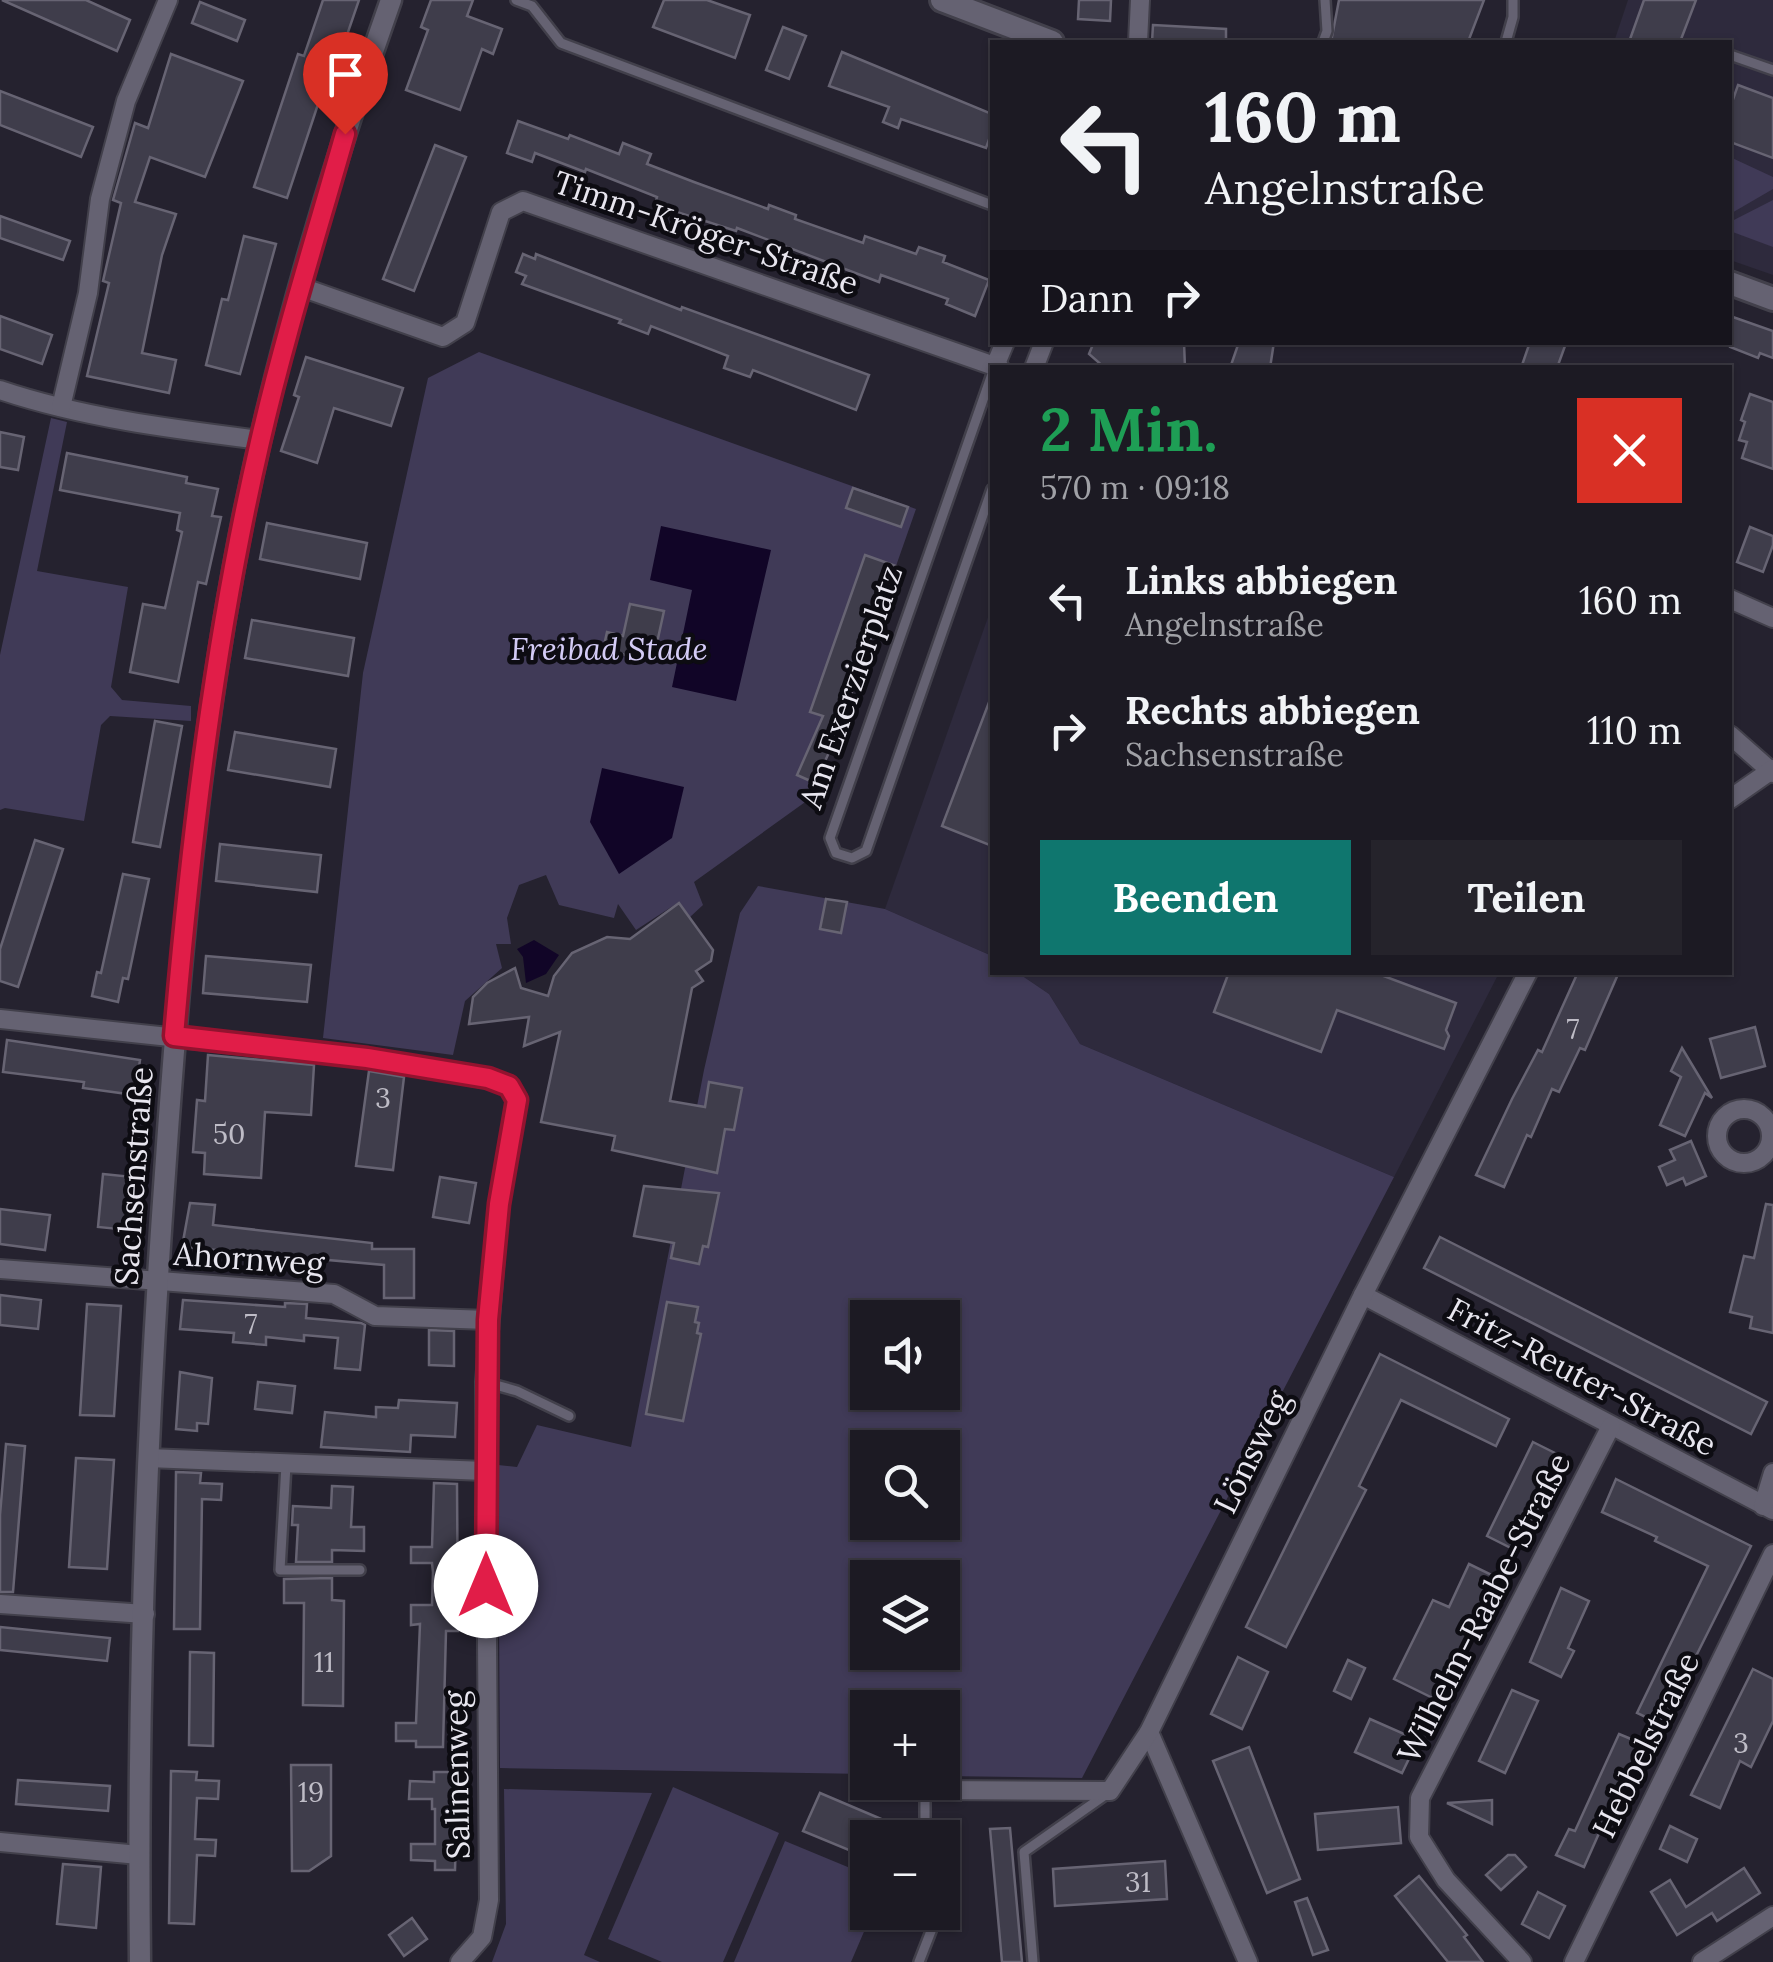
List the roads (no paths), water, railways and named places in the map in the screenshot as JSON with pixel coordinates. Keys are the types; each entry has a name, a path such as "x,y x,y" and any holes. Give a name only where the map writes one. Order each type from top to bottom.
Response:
{"main road":[{"path":"942,0 1047,40"},
{"path":"1732,284 1773,299"}],"street":[{"name":"Sachsenstraße","path":"140,1962 148,1458 186,896 225,620 260,440 356,96 391,0"},
{"path":"1138,40 1140,0"},
{"path":"61,407 88,292 104,183 126,101 165,1"},
{"name":"Timm-Kröger-Straße","path":"301,287 442,338 465,323 501,212 523,202 990,367"},
{"path":"0,390 61,407 260,440"},
{"path":"1732,600 1773,618"},
{"path":"1732,736 1772,771 1732,798"},
{"name":"Lönsweg","path":"1110,1792 1149,1732 1526,975"},
{"path":"0,1019 174,1036"},
{"name":"Salinenweg","path":"174,1036 367,1058 488,1078 509,1086 517,1100 499,1204 485,1382 489,1900 482,1937 460,1962"},
{"name":"Ahornweg","path":"0,1270 334,1294 375,1316 488,1320"},
{"name":"Fritz-Reuter-Straße","path":"1364,1296 1768,1508"},
{"name":"Wilhelm-Raabe-Straße","path":"1522,1962 1446,1880 1420,1838 1420,1798 1611,1426"},
{"path":"148,1458 485,1471"},
{"path":"1768,1508 1773,1473"},
{"name":"Hebbelstraße","path":"1574,1962 1773,1554"},
{"path":"0,1604 145,1614"},
{"path":"1149,1732 1248,1962"},
{"path":"960,1790 1110,1792"},
{"path":"0,1842 139,1854"},
{"path":"1702,1962 1773,1916"}],"lane":[{"path":"516,0 532,6 561,43 990,204"},
{"path":"1324,40 1325,0"},
{"path":"1507,40 1514,17 1513,0"},
{"path":"1732,56 1773,70"},
{"name":"Am Exerzierplatz","path":"990,386 830,838 836,853 852,858 866,851 990,495"},
{"path":"485,1382 517,1391 569,1416"},
{"path":"286,1464 280,1570 360,1570"},
{"path":"1033,1962 1024,1852 1110,1792"},
{"path":"921,1959 932,1930"}],"park label":[{"name":"Freibad Stade","path":"609,649"}]}
